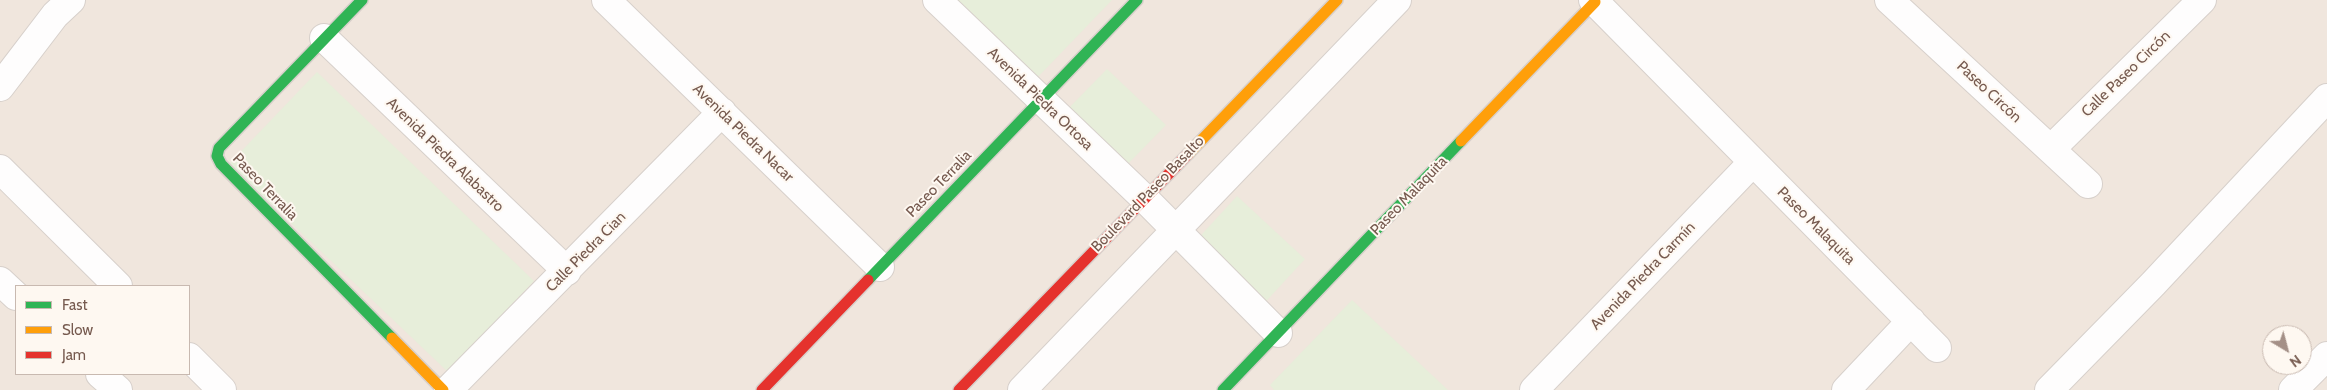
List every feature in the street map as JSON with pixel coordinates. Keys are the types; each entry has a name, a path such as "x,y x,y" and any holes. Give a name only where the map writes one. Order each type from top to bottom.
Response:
{"street":[{"path":"0,87 56,16 71,0"},
{"name":"Paseo Terralia","path":"362,0 219,148 217,156 221,164 443,390"},
{"name":"Avenida Piedra Nacar","path":"606,0 880,267"},
{"name":"Avenida Piedra Ortosa","path":"937,0 1144,198 1278,333"},
{"name":"Paseo Terralia","path":"762,390 1137,0"},
{"name":"Boulevard Paseo Basalto","path":"959,390 1337,0"},
{"path":"1022,390 1398,0"},
{"name":"Calle Paseo Circón","path":"2051,149 2202,0"},
{"name":"Paseo Malaquita","path":"1223,390 1594,1 1937,348"},
{"name":"Paseo Circón","path":"1896,2 2088,184"},
{"name":"Avenida Piedra Alabastro","path":"324,38 567,271"},
{"path":"2049,390 2153,284 2327,98"},
{"name":"Calle Piedra Cian","path":"448,390 722,112"},
{"name":"Avenida Piedra Carmín","path":"1534,390 1753,162"},
{"path":"0,169 117,285"},
{"path":"0,281 15,295"},
{"path":"1846,390 1911,321"},
{"path":"2294,390 2327,356"},
{"path":"190,358 222,390"},
{"path":"101,375 118,390"}],"shaded area":[{"path":"0,0 2327,0 2327,390 0,390"}],"green space":[{"path":"952,0 1112,0 1036,79"},
{"path":"1107,69 1166,125 1124,168 1066,111"},
{"path":"317,72 534,281 448,372 229,164"},
{"path":"1237,196 1305,259 1259,309 1192,245"},
{"path":"1352,300 1448,390 1274,390 1270,385"}],"traffic: fast":[{"path":"362,0 219,148 217,156 221,164 392,338"},
{"path":"868,280 1137,0"},
{"path":"1223,390 1461,141"}],"traffic: slow":[{"path":"1188,154 1337,0"},
{"path":"1461,141 1595,2"},
{"path":"392,338 443,390"}],"traffic: jam":[{"path":"959,390 1188,154"},
{"path":"762,390 868,280"}]}
